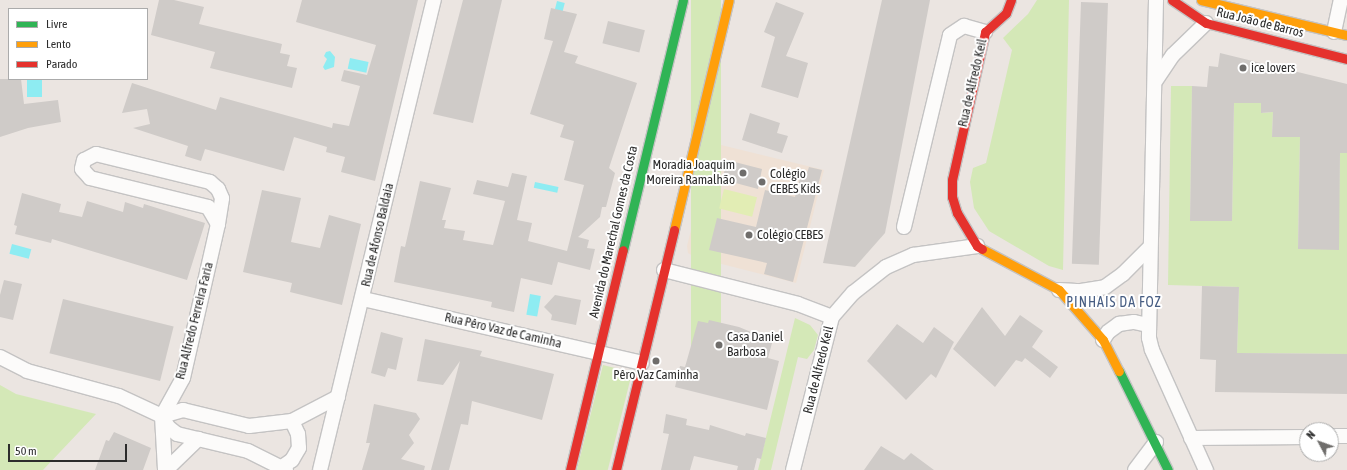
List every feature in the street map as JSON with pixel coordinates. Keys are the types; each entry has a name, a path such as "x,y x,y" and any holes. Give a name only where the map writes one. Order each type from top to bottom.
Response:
{"main road":[{"name":"Avenida do Marechal Gomes da Costa","path":"570,470 683,0"},
{"path":"616,470 729,0"},
{"name":"Rua de Alfredo Keil","path":"1011,0 1006,13 985,32 952,180 952,197 957,213 978,246 1059,290"},
{"name":"Rua João de Barros","path":"1172,0 1206,23 1347,59"},
{"name":"Rua João de Barros","path":"1201,0 1340,33"},
{"path":"1059,290 1103,340 1156,442 1168,470"}],"street":[{"name":"Rua de Afonso Baldaia","path":"320,470 363,299 434,0"},
{"path":"1156,0 1156,80 1148,325 1152,350 1206,470"},
{"path":"1340,33 1341,0"},
{"path":"1156,80 1173,55 1206,23"},
{"name":"Rua de Alfredo Keil","path":"904,227 950,35 964,26 985,32"},
{"name":"Rua Alfredo Ferreira Faria","path":"162,416 183,378 218,224 222,198 218,189 210,182 96,154 84,160 82,169 90,178 208,207 218,224"},
{"name":"Rua de Alfredo Keil","path":"793,470 832,318 854,293 886,267 912,255 978,246"},
{"path":"1059,290 1081,291 1105,287 1123,274 1150,247"},
{"path":"664,270 798,304 832,318"},
{"name":"Rua Pêro Vaz de Caminha","path":"363,299 642,363"},
{"path":"1103,340 1108,332 1119,324 1134,322 1148,325"},
{"path":"0,357 27,372 119,396 162,416 168,427 177,434 248,451 284,468 292,460 299,448 298,434 292,421"},
{"path":"162,416 172,411 183,410 249,426 292,421 338,397"},
{"path":"162,416 166,470"},
{"path":"1191,438 1299,436"},
{"path":"166,470 198,439"},
{"path":"1135,470 1156,442"}],"shaded area":[{"path":"713,143 824,170 796,283 694,257 688,253 687,246"}],"green space":[{"path":"691,0 721,0 721,356 691,356"},
{"path":"1037,0 1069,0 1063,270 1049,266 989,231 974,208 970,182 973,168 986,163 1012,50 1003,38 1028,14"},
{"path":"1171,86 1192,86 1190,221 1232,221 1234,103 1261,103 1262,113 1273,112 1272,137 1300,137 1298,249 1338,249 1340,153 1347,153 1347,354 1237,353 1239,287 1168,285"},
{"path":"724,189 757,197 752,217 719,208"},
{"path":"795,318 810,325 818,335 814,350 807,359 798,357 771,470 758,470"},
{"path":"603,365 632,372 608,470 577,470"},
{"path":"0,385 16,394 96,414 43,470 0,470"}],"water":[{"path":"557,1 565,3 559,26 551,24"},
{"path":"330,51 335,57 334,67 325,70 323,67 327,59 324,56 326,52"},
{"path":"350,58 369,62 366,73 348,69"},
{"path":"27,80 42,80 42,97 27,97"},
{"path":"535,182 558,187 557,193 534,188"},
{"path":"12,244 31,249 29,259 9,254"},
{"path":"530,294 541,296 537,317 526,315"}],"building":[{"path":"159,0 174,0 204,7 199,24 282,44 280,53 290,55 287,66 297,68 292,88 210,68 215,52 151,35"},
{"path":"302,0 418,0 375,181 341,172 345,157 326,152 327,147 294,137 284,171 205,149 201,161 185,156 188,146 133,128 150,124 147,109 122,113 132,83 216,110 220,97 332,128 333,123 349,126 360,86 341,81 344,70 367,75 376,45 296,22"},
{"path":"463,0 502,0 473,123 433,114"},
{"path":"882,0 930,0 885,233 855,267 823,263"},
{"path":"776,2 804,13 786,56 808,63 798,98 761,87 775,37 764,32"},
{"path":"1081,2 1108,3 1099,265 1072,264"},
{"path":"551,8 577,14 564,52 578,56 575,63 637,83 609,168 615,173 606,207 602,207 600,217 578,237 589,240 587,248 595,249 590,270 558,262 552,285 521,278 514,312 491,307 492,302 394,282 401,246 405,247 420,181 451,188 442,220 446,220 444,228 465,231 463,240 493,245 505,201 473,194 477,180 508,187 512,173 527,176 517,220 532,223 528,241 567,251 584,185 564,180 574,141 560,137 564,125 530,114 553,41 544,39"},
{"path":"608,21 645,30 639,53 602,43"},
{"path":"1220,53 1347,84 1347,153 1340,153 1339,250 1298,249 1300,137 1272,137 1273,112 1261,113 1261,103 1234,103 1232,221 1190,221 1192,86 1207,87 1209,66 1218,67"},
{"path":"0,79 21,80 24,104 58,100 61,122 28,128 0,137"},
{"path":"750,113 780,123 777,133 788,136 782,153 742,140"},
{"name":"Moradia Joaquim Moreira Ramalhão","path":"727,160 762,169 758,189 728,181 723,177"},
{"name":"Colégio CEBES","path":"809,167 822,170 793,282 764,274 767,263 709,250 717,218 756,227 765,190 795,197 800,178 805,179"},
{"path":"262,190 301,198 291,242 320,248 329,215 361,224 342,305 290,292 292,283 243,272"},
{"path":"22,193 61,204 59,212 82,217 87,201 123,212 125,202 143,208 144,204 205,223 187,280 52,239 51,243 15,234 17,226 14,225"},
{"path":"4,280 22,284 13,320 0,317 0,295"},
{"path":"1202,286 1239,287 1237,353 1347,354 1347,394 1215,392 1216,360 1200,359"},
{"path":"555,295 581,300 576,325 551,320 552,315 544,307"},
{"path":"63,299 174,327 160,381 49,353"},
{"path":"982,307 1005,336 1020,315 1043,331 1032,347 1058,367 1050,378 1025,358 1022,362 1016,360 995,387 953,349"},
{"path":"709,320 739,327 751,332 749,338 772,343 768,358 779,361 767,410 675,387 680,366 685,367 698,321 708,323"},
{"path":"897,324 923,343 934,327 954,342 936,378 931,374 906,400 867,361"},
{"path":"381,332 403,338 396,370 388,368 385,377 371,373"},
{"path":"425,339 482,351 480,356 554,374 542,420 472,401 468,425 461,424 449,470 431,470 460,361 443,385 417,381"},
{"path":"374,404 416,413 420,419 409,435 414,443 401,459 425,466 424,470 362,470 370,443 366,443"},
{"path":"666,414 687,419 686,425 709,430 710,425 745,436 746,433 766,438 761,459 757,458 754,470 737,470 738,466 694,456 690,470 661,470 669,434 663,433"},
{"path":"114,432 151,448 143,470 95,470 106,440 109,441"},
{"path":"881,446 904,460 911,453 934,470 864,470"}],"traffic: fast":[{"path":"623,250 683,0"},
{"path":"1119,371 1168,470"}],"traffic: slow":[{"path":"674,230 729,0"},
{"path":"1201,0 1347,35"},
{"path":"982,249 1059,290 1103,340 1119,371"}],"traffic: jam":[{"path":"982,249 977,246 957,213 952,197 952,180 985,32 1006,13 1011,0"},
{"path":"1172,0 1206,23 1347,59"},
{"path":"616,470 674,230"},
{"path":"570,470 623,250"}],"place":[{"name":"ice lovers","path":"1243,68"},
{"name":"Moradia Joaquim Moreira Ramalhão","path":"743,173"},
{"name":"Colégio CEBES Kids","path":"762,182"},
{"name":"Colégio CEBES","path":"749,235"},
{"name":"Casa Daniel Barbosa","path":"719,345"},
{"name":"Pêro Vaz Caminha","path":"656,361"}],"district":[{"name":"PINHAIS DA FOZ","path":"1114,302"}]}
